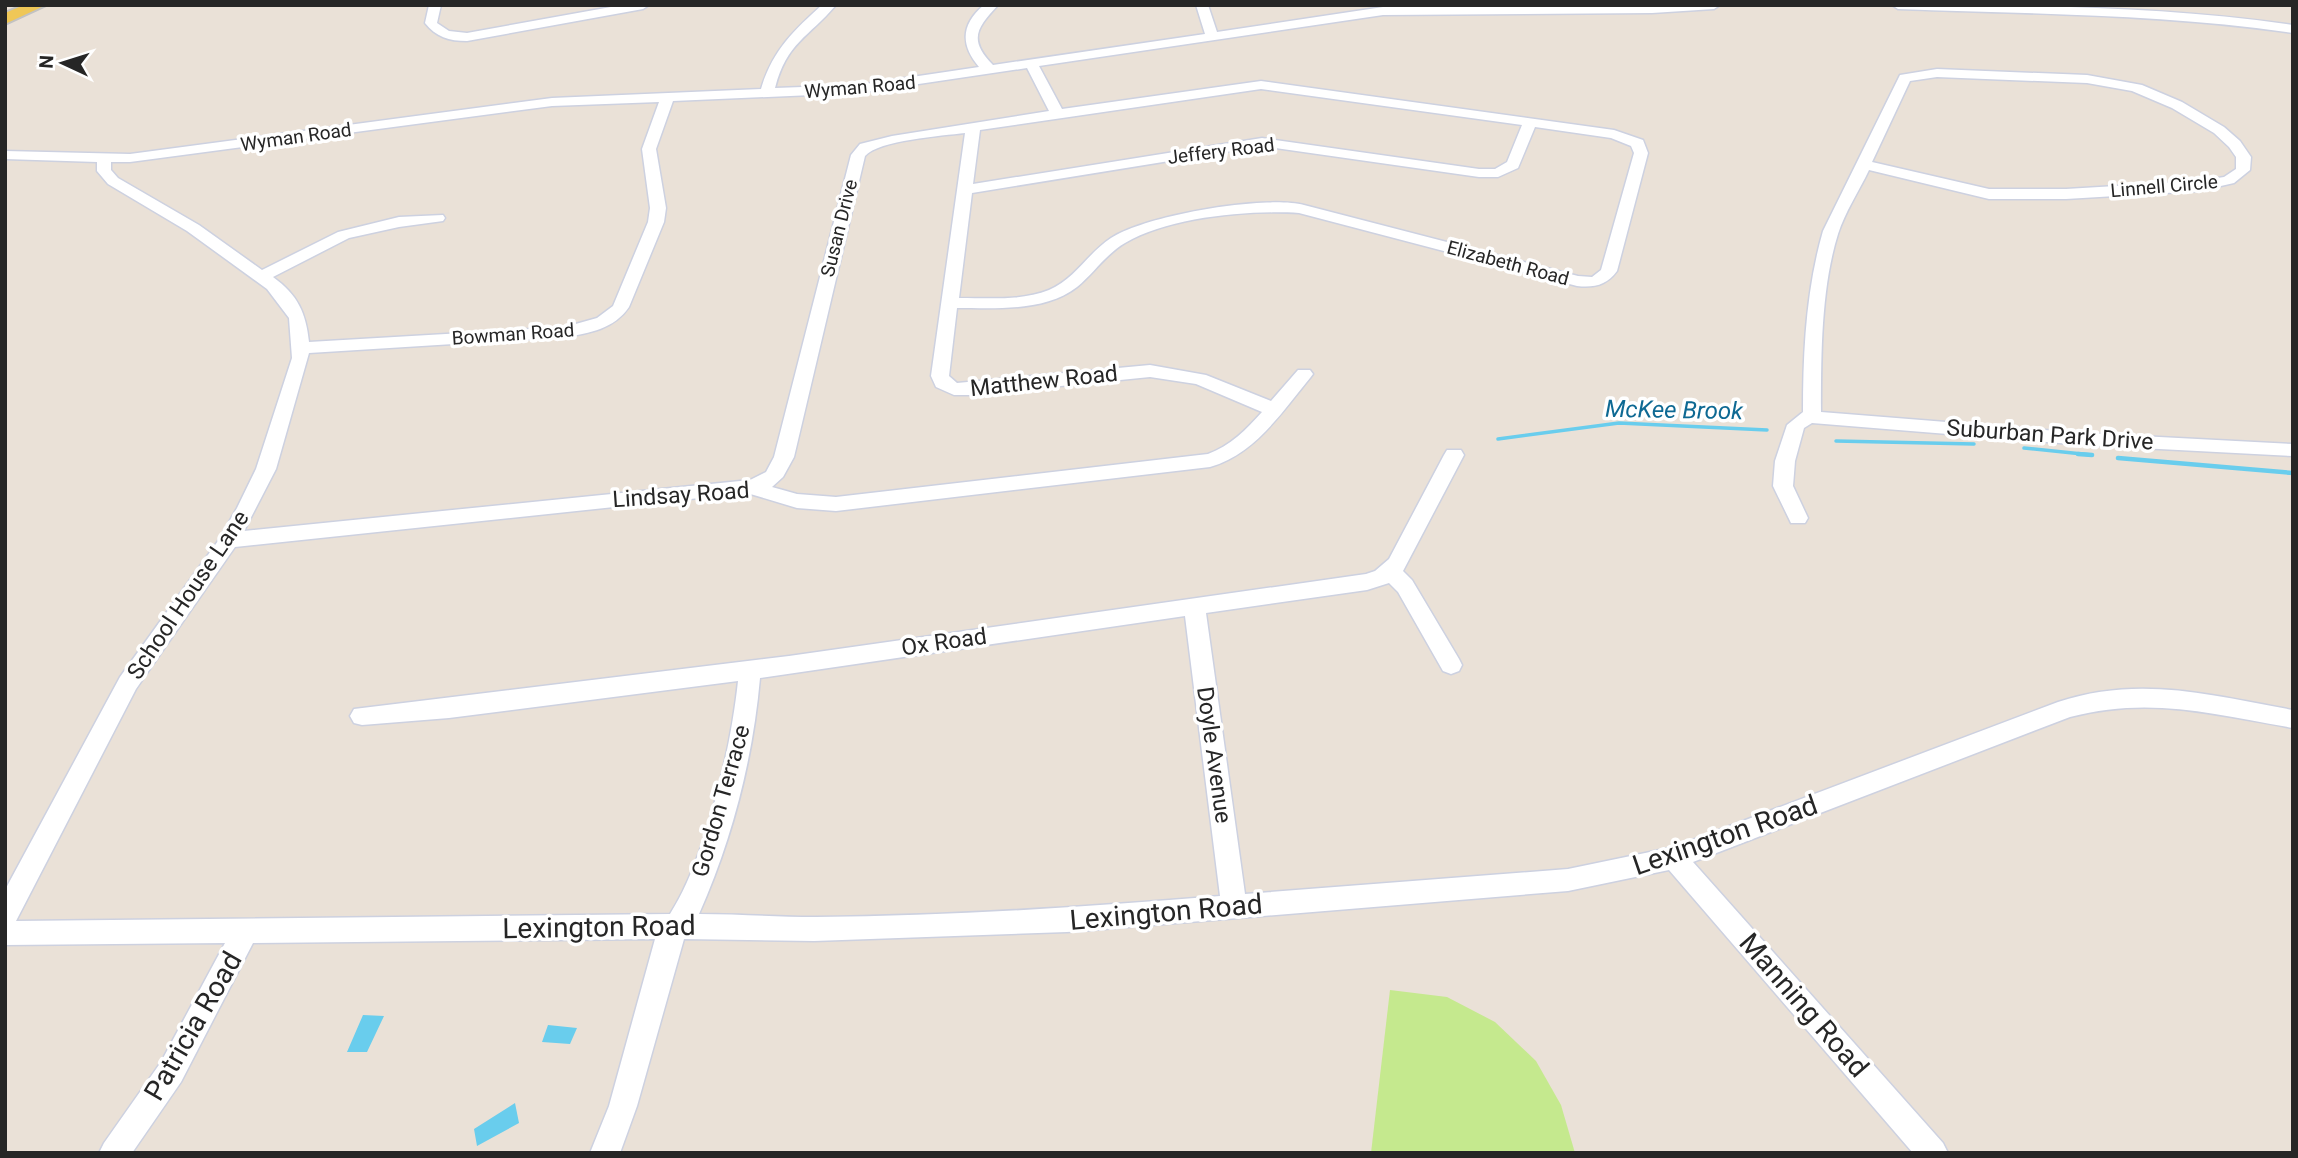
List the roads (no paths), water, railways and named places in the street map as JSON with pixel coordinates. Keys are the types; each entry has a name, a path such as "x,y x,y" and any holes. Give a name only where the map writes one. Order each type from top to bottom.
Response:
{"main road":[{"path":"5,19 38,5"}],"street":[{"path":"435,5 431,23 437,31 450,36 473,37 643,5"},
{"path":"767,93 776,59 786,45 830,5"},
{"path":"991,71 978,56 970,33 973,22 992,5"},
{"path":"1202,5 1212,37"},
{"name":"Wyman Road","path":"5,155 130,158 532,104 858,89 1212,37 1362,10 1652,9 1714,5"},
{"path":"1898,5 2078,8 2293,29"},
{"path":"1031,65 1057,114"},
{"name":"Linnell Circle","path":"1798,518 1783,486 1785,461 1791,434 1796,425 1812,415 1812,353 1824,256 1831,231 1905,78 1937,73 2095,79 2147,90 2197,115 2240,150 2244,162 2243,170 2236,177 2199,186 2008,195 1972,192 1864,164"},
{"name":"Elizabeth Road","path":"949,303 1044,297 1068,286 1111,245 1137,230 1271,206 1299,208 1577,281 1600,280 1609,271 1641,146 1633,140 1614,134 1261,85 1057,114"},
{"name":"Bowman Road","path":"302,348 565,332 594,326 612,317 621,307 656,222 657,208 649,149 668,97"},
{"name":"Susan Drive","path":"753,486 770,480 780,469 784,457 858,155 866,147 878,142 1057,114"},
{"name":"Jeffery Road","path":"964,190 1262,142 1479,173 1498,173 1513,165 1530,122"},
{"name":"Matthew Road","path":"973,127 940,376 942,383 950,388 970,389 1150,371 1200,379 1273,409"},
{"path":"104,159 104,171 113,181 118,167 130,158"},
{"name":"School House Lane","path":"5,916 128,682 229,540 266,468 299,370 301,326 294,310 280,292 194,228 113,181"},
{"path":"262,276 344,235 398,222 437,218"},
{"name":"Lindsay Road","path":"229,540 753,486 797,501 836,504 1210,460 1222,457 1238,447 1304,374"},
{"name":"Suburban Park Drive","path":"1808,417 2083,439 2293,450"},
{"path":"1451,665 1405,586 1391,571 1454,455"},
{"name":"Ox Road","path":"362,716 449,709 750,670 1367,582 1391,571"},
{"name":"Doyle Avenue","path":"1194,606 1234,905"},
{"name":"Gordon Terrace","path":"676,926 689,907 708,860 730,786 745,721 750,670"},
{"name":"Lexington Road","path":"5,933 676,926 814,929 915,926 1074,920 1568,880 1674,858 2066,709 2103,699 2169,698 2293,719"},
{"name":"Manning Road","path":"1674,858 1933,1153"},
{"path":"605,1153 623,1106 668,940 676,926"},
{"name":"Patricia Road","path":"114,1153 171,1072 245,932"}],"water":[{"path":"363,1015 384,1016 367,1052 347,1052"},
{"path":"548,1025 577,1028 570,1044 542,1042"},
{"path":"515,1103 519,1123 477,1146 474,1129"}],"waterway":[{"name":"McKee Brook","path":"1498,439 1619,423 1767,430"},
{"name":"McKee Brook","path":"1836,441 1974,444"},
{"name":"McKee Brook","path":"2024,448 2092,455 2078,454"},
{"name":"McKee Brook","path":"2118,458 2293,473"}]}
